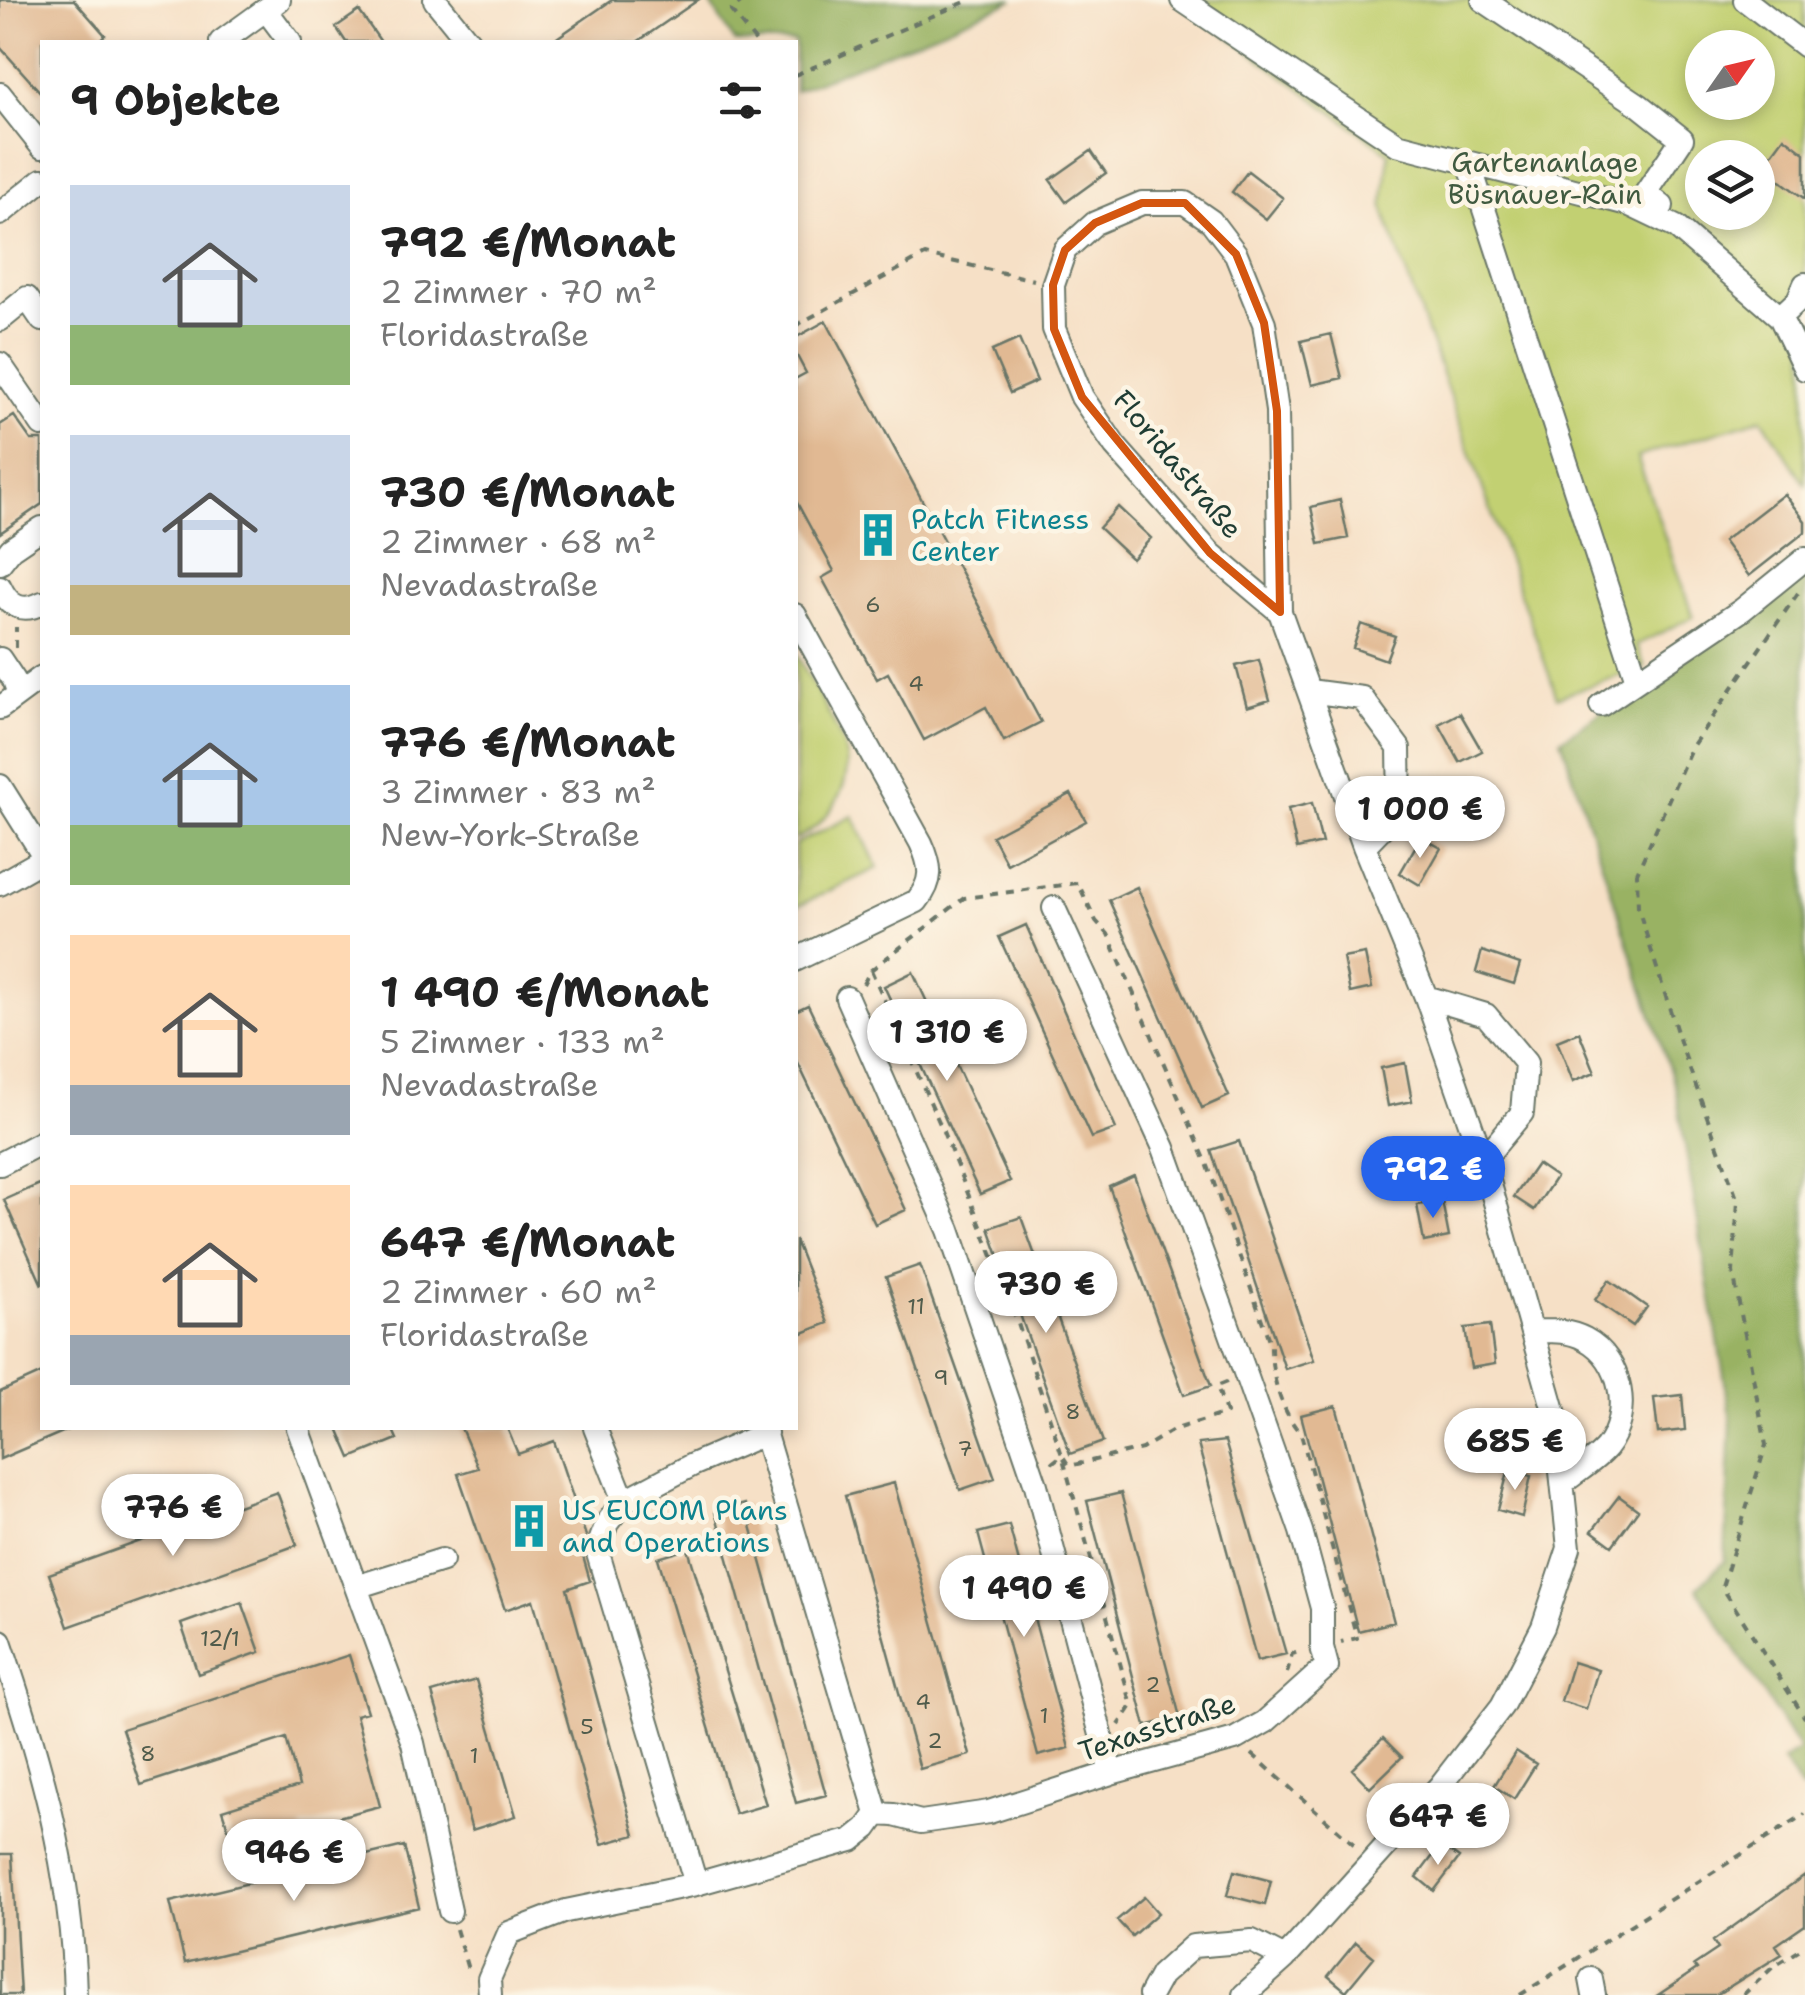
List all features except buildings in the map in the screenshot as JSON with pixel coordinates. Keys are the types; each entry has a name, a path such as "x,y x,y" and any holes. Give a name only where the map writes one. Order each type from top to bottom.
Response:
{"street":[{"path":"435,0 466,40"},
{"path":"1182,0 1396,144 1628,204 1676,227 1780,317 1805,369"},
{"path":"1211,20 1225,0"},
{"path":"1483,0 1640,105 1682,139 1646,194 1662,206 1652,213"},
{"path":"1746,0 1805,46"},
{"path":"224,40 272,5 289,40"},
{"path":"0,94 40,144"},
{"path":"1470,163 1637,680"},
{"path":"0,214 40,182"},
{"name":"Floridastraße","path":"1244,1995 1285,1958 1440,1786 1502,1706 1543,1627 1569,1548 1555,1414 1483,1160 1426,996 1364,846 1280,612 1277,411 1264,323 1236,254 1210,221 1185,203 1142,204 1095,223 1065,250 1053,284 1054,329 1082,396 1116,446 1210,552 1280,612"},
{"path":"1780,317 1803,295"},
{"path":"0,320 27,298 40,317"},
{"path":"0,364 40,422"},
{"path":"0,563 11,549 40,529"},
{"path":"1601,706 1742,610 1805,559"},
{"path":"0,587 17,608 40,603"},
{"path":"798,620 921,843 931,872 928,887 917,901 798,959"},
{"path":"0,660 14,680 10,701"},
{"path":"10,701 40,679"},
{"path":"1309,691 1362,698 1399,748 1400,809 1364,846"},
{"path":"0,786 40,854"},
{"path":"0,884 40,858"},
{"name":"Texasstraße","path":"877,1814 922,1822 989,1812 1111,1772 1235,1739 1265,1722 1327,1666 1322,1647 1322,1608 1301,1532 1246,1375 1164,1148 1054,908"},
{"path":"1426,996 1486,1016 1526,1064 1522,1114 1483,1160"},
{"path":"849,1001 949,1230 1034,1479 1111,1772"},
{"path":"0,1164 40,1143"},
{"path":"1532,1331 1562,1330 1584,1338 1602,1350 1617,1376 1622,1406 1607,1447 1563,1483"},
{"path":"299,1430 413,1743 450,1910"},
{"path":"596,1430 624,1501"},
{"path":"490,1995 489,1980 509,1934 566,1911 696,1884 852,1840 877,1814 765,1430 624,1501 607,1523 597,1550 696,1884"},
{"path":"358,1586 442,1560"},
{"path":"0,1641 30,1730 58,1837 70,1911 75,1995"},
{"path":"1150,1995 1160,1975 1193,1946 1252,1941 1285,1958"}],"path":[{"path":"744,0 731,12 754,40"},
{"path":"798,74 970,0"},
{"path":"798,324 925,255 1053,284"},
{"path":"1805,584 1691,748 1637,873 1638,908 1682,1048 1738,1202 1733,1272 1766,1445 1722,1587 1805,1718"},
{"path":"849,1001 871,970 964,898"},
{"path":"1034,1479 1062,1455 1069,1466 1142,1448 1173,1430 1226,1414 1217,1386 1271,1366"},
{"path":"1235,1739 1372,1860"},
{"path":"1520,1995 1805,1814"},
{"path":"450,1910 470,1978"},
{"path":"1743,1995 1774,1967 1805,1947"},
{"path":"1750,1988 1756,1995"}],"highlighted area":[{"path":"1142,203 1185,203 1236,254 1264,323 1277,411 1280,612 1210,553 1082,397 1054,329 1053,285 1065,250 1095,223"}],"green space":[{"path":"708,0 1014,0 798,90 798,40 734,40"},
{"name":"Gartenanlage Büsnauer-Rain","path":"1179,0 1805,0 1805,484 1762,418 1637,457 1693,617 1636,645 1645,667 1557,697 1383,208 1389,153"},
{"path":"1805,573 1805,1790 1801,1790 1783,1761 1799,1750 1697,1588 1725,1561 1731,1418 1675,1086 1561,739 1788,589"},
{"path":"798,657 836,728 847,764 842,791 827,814 798,838"},
{"path":"853,816 878,868 798,906 798,843"}],"place":[{"name":"Patch Fitness Center","path":"878,535"},
{"name":"US EUCOM Plans and Operations","path":"529,1526"}]}
